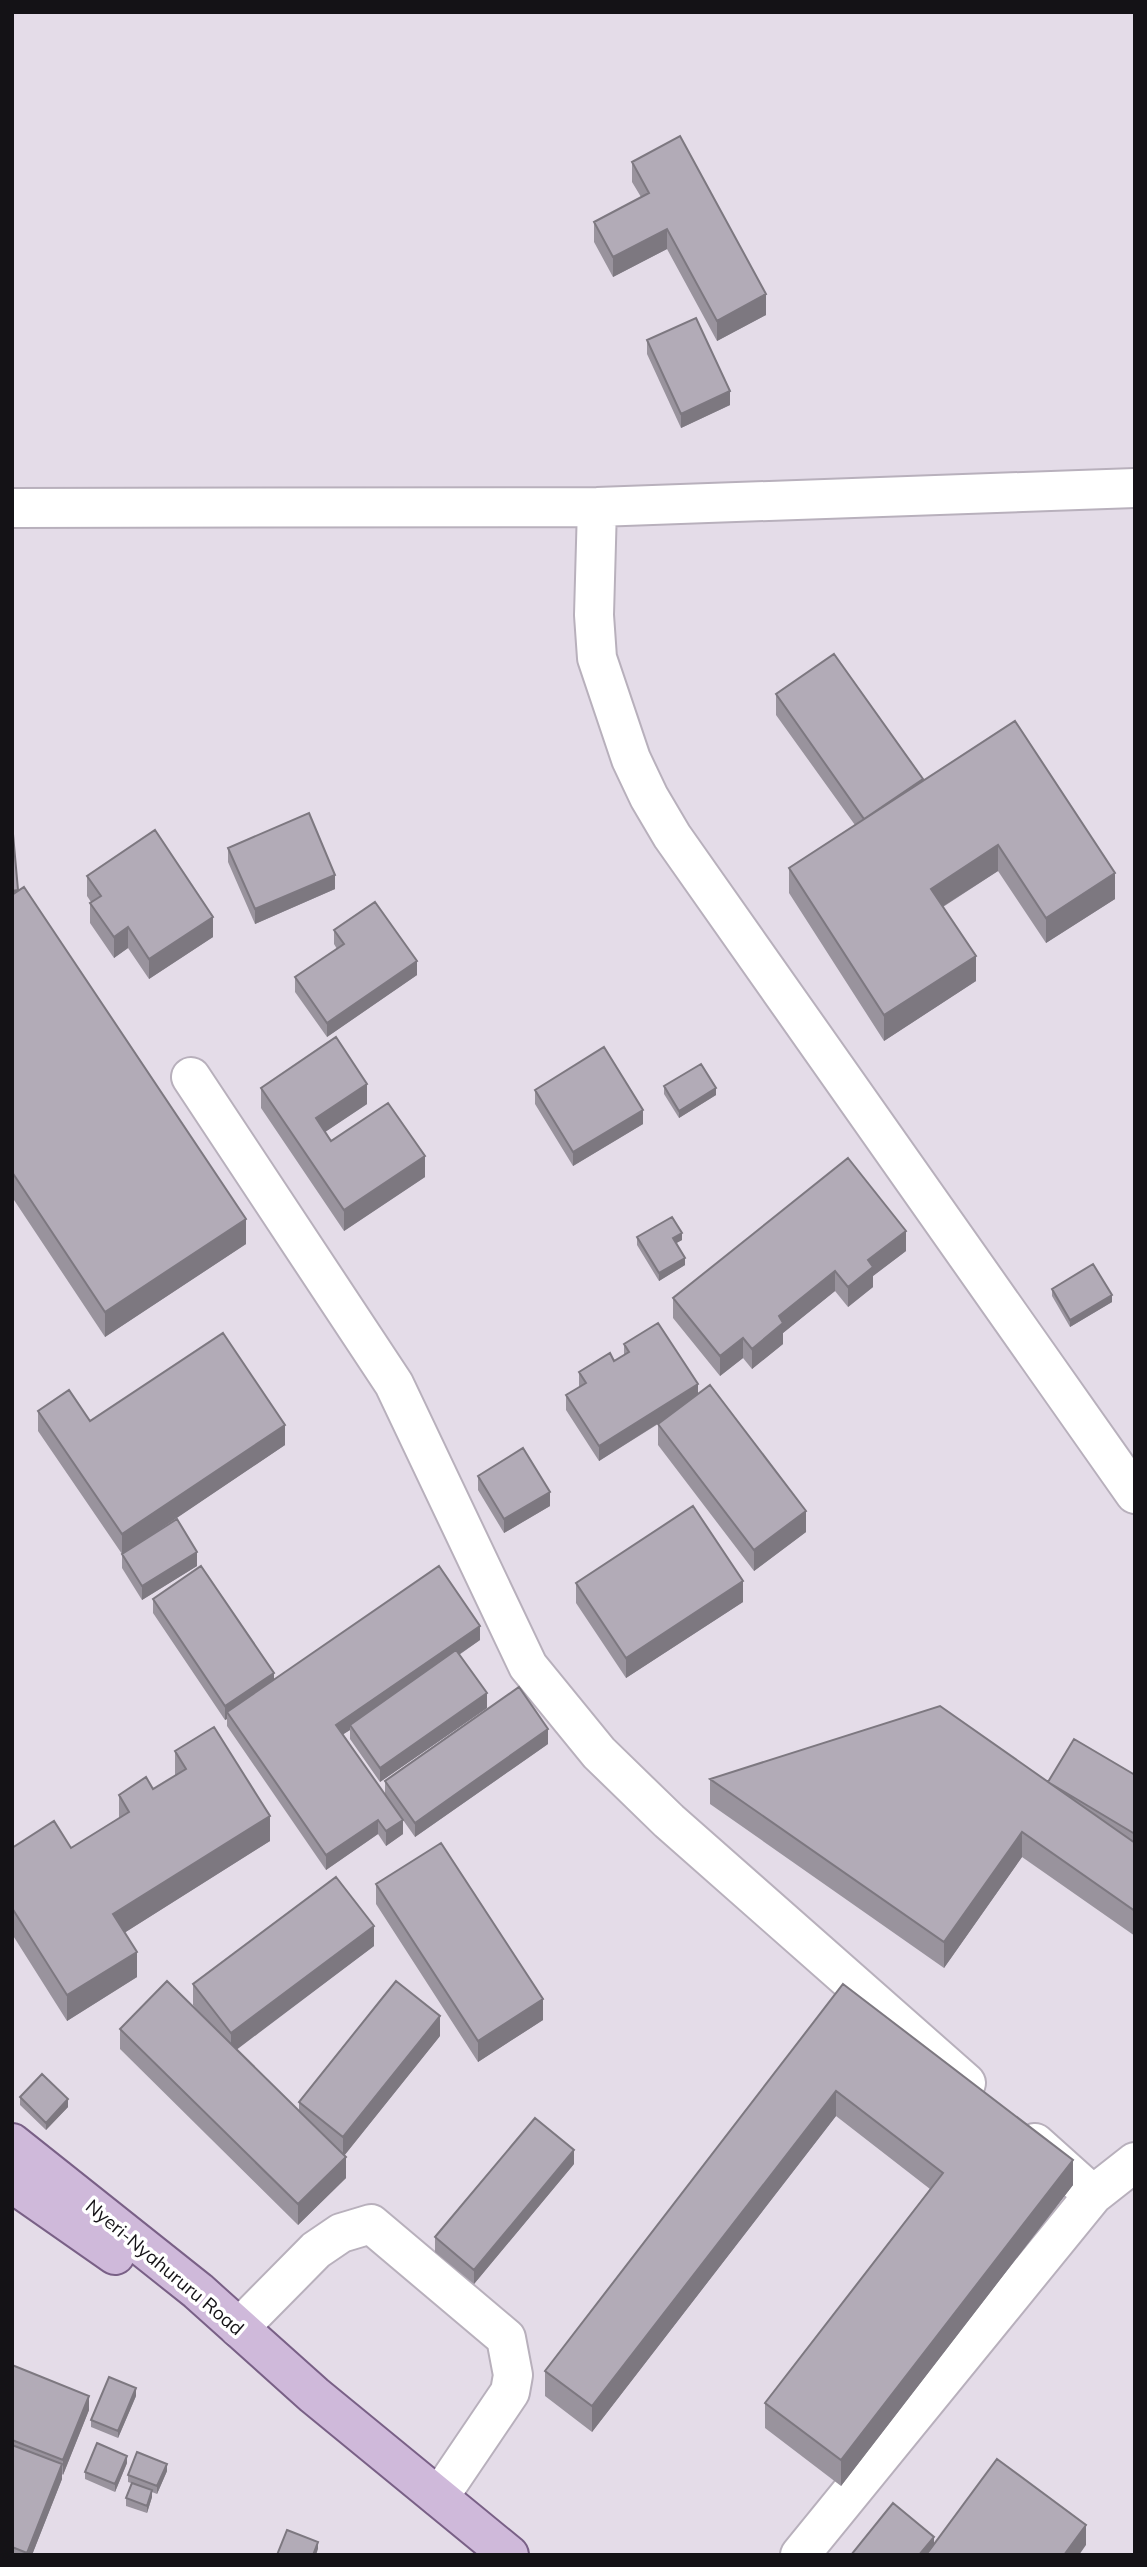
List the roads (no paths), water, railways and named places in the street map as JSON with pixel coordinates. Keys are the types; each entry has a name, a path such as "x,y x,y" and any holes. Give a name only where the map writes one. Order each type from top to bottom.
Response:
{"main road":[{"name":"Nyeri-Nyahururu Road","path":"12,2143 198,2291 314,2395 509,2555"},
{"name":"Nyeri-Nyahururu Road","path":"12,2183 314,2395"}],"street":[{"path":"12,508 597,507 1135,488"},
{"path":"597,507 594,615 597,658 631,759 649,797 680,847 1135,1494"},
{"path":"191,1077 394,1384 528,1666 598,1753 668,1821 1093,2195"},
{"path":"800,2555 1093,2195 1135,2162"},
{"path":"239,2328 317,2250 341,2234 371,2224 506,2338 513,2375 510,2392 439,2497"}]}
